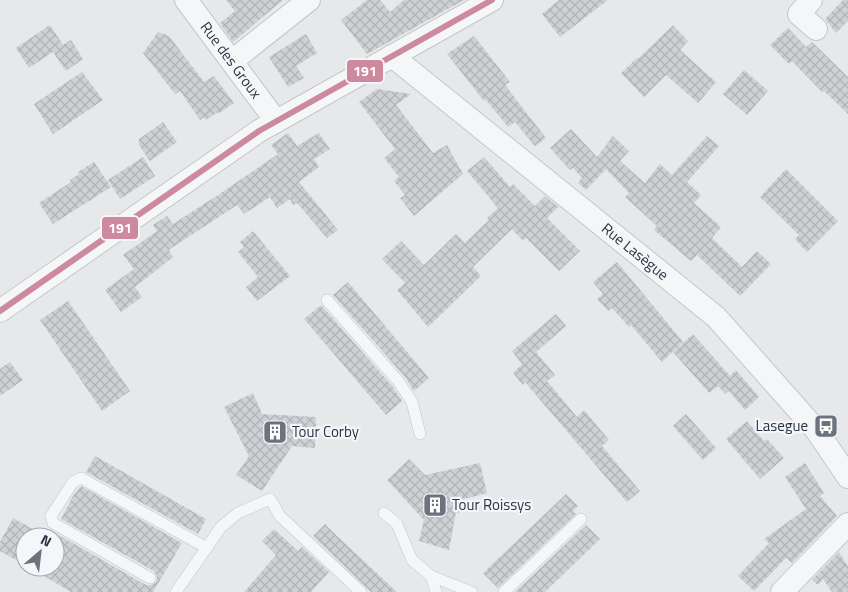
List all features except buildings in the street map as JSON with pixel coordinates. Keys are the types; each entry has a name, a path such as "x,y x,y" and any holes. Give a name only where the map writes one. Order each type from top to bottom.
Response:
{"street":[{"name":"Rue des Groux","path":"186,0 276,121"},
{"path":"232,61 309,0"},
{"path":"3,303 259,131 492,0"},
{"path":"811,0 799,14 816,29"},
{"name":"Rue Lasègue","path":"392,56 716,317 817,431 848,477"},
{"path":"786,591 848,524"}],"lane":[{"path":"327,300 399,382 412,402 420,434"},
{"path":"150,578 53,523 51,516 73,482 81,478 207,548"},
{"path":"176,592 222,527 238,513 270,500 280,516 361,592"},
{"path":"384,513 396,524 412,560 431,576 472,592"},
{"path":"504,592 581,519"},
{"path":"431,576 436,592"}],"transit line":[{"name":"191","path":"0,311 259,131 492,0"}],"place":[{"name":"Lasegue","path":"826,426"},
{"name":"Tour Corby","path":"275,432"},
{"name":"Tour Roissys","path":"435,505"}]}
